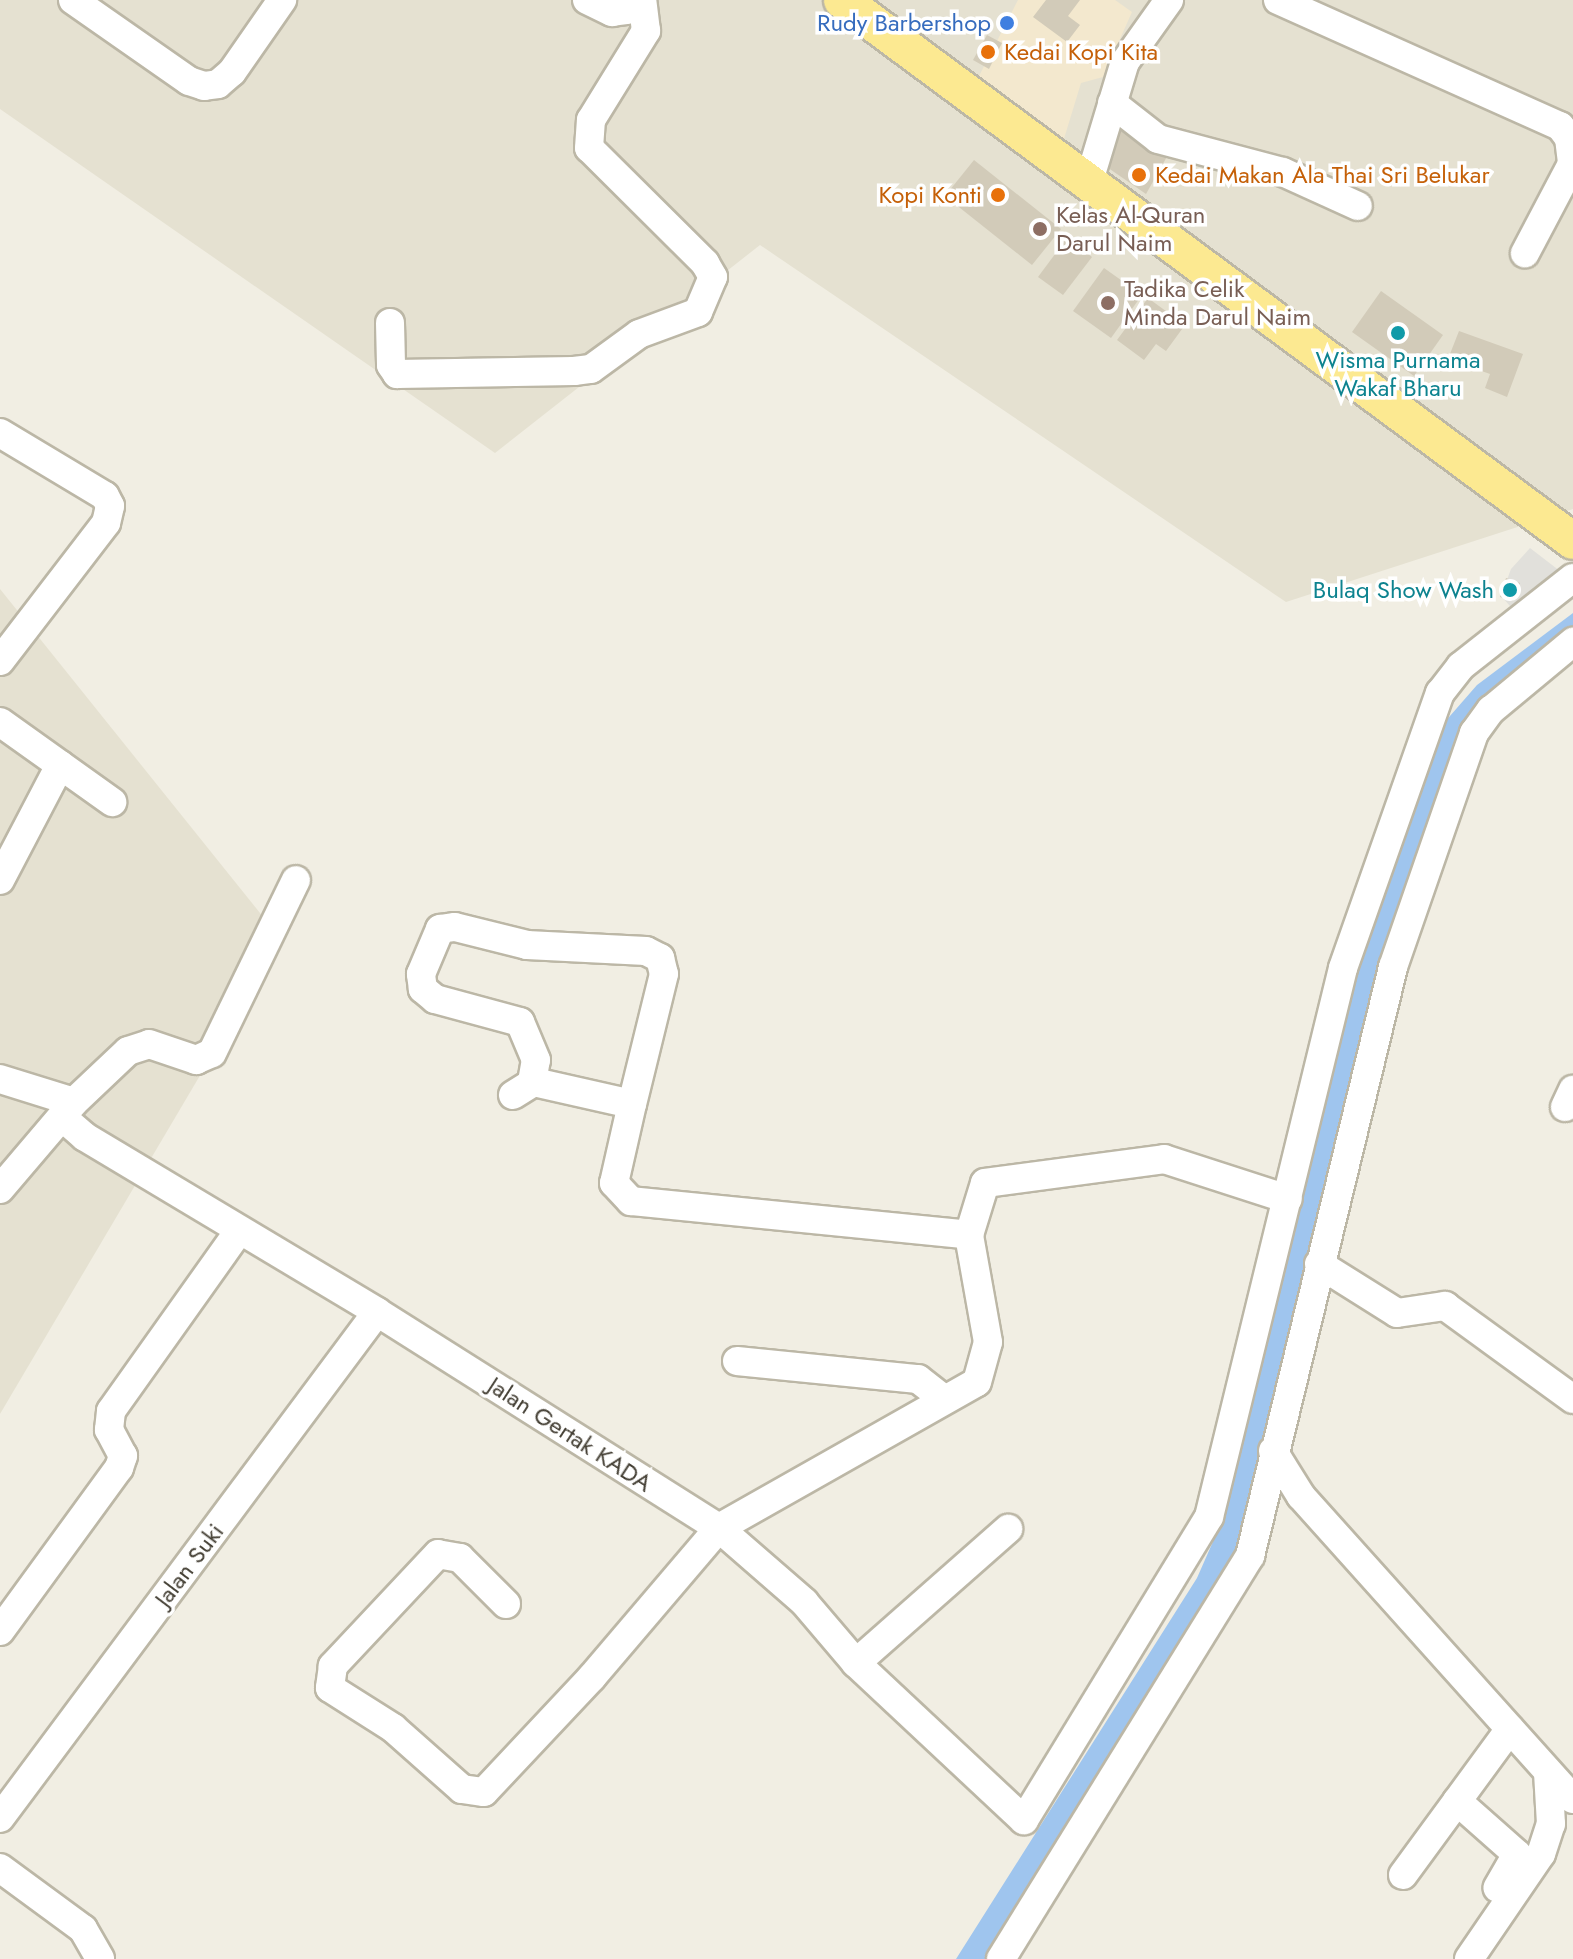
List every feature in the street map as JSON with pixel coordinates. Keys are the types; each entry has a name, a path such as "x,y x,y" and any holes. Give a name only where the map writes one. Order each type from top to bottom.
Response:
{"main road":[{"path":"842,0 1573,541"}],"street":[{"path":"85,4 189,81 204,86 218,84 232,72 282,0"},
{"path":"390,323 391,365 397,374 574,371 591,369 639,334 698,312 713,277 705,263 589,148 591,120 646,31 640,0 626,10 612,12 587,0"},
{"path":"1089,181 1125,62 1169,0"},
{"path":"1278,0 1560,126 1569,138 1572,164 1525,253"},
{"path":"1112,103 1158,139 1283,172 1358,206"},
{"path":"0,433 105,496 110,506 106,523 0,661"},
{"path":"506,1604 460,1558 438,1554 333,1666 330,1688 393,1728 462,1789 484,1792 592,1677 719,1528 977,1382 988,1342 969,1235 979,1191 989,1180 1168,1159 1288,1199 1343,968 1440,693 1461,666 1573,578"},
{"path":"1001,1959 1250,1556 1273,1451 1393,967 1474,733 1491,710 1573,642"},
{"path":"0,722 112,802"},
{"path":"0,880 60,765"},
{"path":"0,1189 68,1110 140,1045 196,1060 212,1053 296,880"},
{"path":"632,1104 522,1088 536,1060 520,1022 435,999 423,989 421,974 440,929 455,927 527,945 646,951 660,958 664,974 614,1183 623,1197 969,1235"},
{"name":"Jalan Gertak KADA","path":"0,1079 68,1110 238,1232 377,1312 719,1528 804,1602 856,1663 1024,1820 1209,1517 1288,1199"},
{"path":"0,1631 119,1468 123,1456 109,1430 111,1411 238,1232"},
{"path":"1319,1264 1397,1313 1445,1306 1573,1399"},
{"name":"Jalan Suki","path":"0,1818 377,1312"},
{"path":"737,1361 918,1379 944,1399"},
{"path":"1273,1451 1301,1496 1573,1799"},
{"path":"856,1663 1008,1529"},
{"path":"1403,1875 1510,1729"},
{"path":"1469,1959 1541,1854 1551,1824 1548,1772"},
{"path":"1457,1801 1517,1854 1488,1903 1500,1917"},
{"path":"0,1868 83,1929 100,1959"}],"shaded area":[{"path":"0,0 1573,0 1573,509 1286,602 760,245 495,453 0,109"},
{"path":"1018,0 1115,0 1132,12 1103,77 1081,83 1063,142 978,78"},
{"path":"1530,548 1569,578 1518,615 1501,596 1511,569"},
{"path":"0,589 276,933 218,1045 0,1414"}],"water":[{"path":"1573,613 1573,636 1460,733 1377,970 1249,1520 1222,1593 988,1959 956,1959 1197,1578 1226,1512 1357,962 1443,724 1477,685"}],"building":[{"path":"1046,0 1080,0 1068,16 1080,25 1067,42 1033,17"},
{"name":"Kedai Kopi Kita","path":"987,35 1002,43 989,69 973,60"},
{"path":"1115,118 1169,153 1146,194 1101,163"},
{"path":"974,160 1061,229 1032,265 945,196"},
{"name":"Tadika Celik Minda Darul Naim","path":"1067,238 1092,257 1063,295 1038,277"},
{"name":"Tadika Celik Minda Darul Naim","path":"1104,268 1142,295 1111,338 1073,311"},
{"name":"Wisma Purnama Wakaf Bharu","path":"1381,291 1443,335 1414,376 1352,332"},
{"path":"1148,298 1185,325 1166,351 1156,344 1144,360 1117,340"},
{"path":"1459,331 1523,354 1507,397 1485,388 1490,374 1448,359"},
{"name":"Bulaq Show Wash","path":"1506,578 1520,583 1513,601 1500,597"}],"place":[{"name":"Rudy Barbershop","path":"1007,23"},
{"name":"Kedai Kopi Kita","path":"988,52"},
{"name":"Kedai Makan Ala Thai Sri Belukar","path":"1139,175"},
{"name":"Kopi Konti","path":"998,195"},
{"name":"Kelas Al-Quran Darul Naim","path":"1040,229"},
{"name":"Tadika Celik Minda Darul Naim","path":"1108,303"},
{"name":"Wisma Purnama Wakaf Bharu","path":"1398,333"},
{"name":"Bulaq Show Wash","path":"1510,590"}]}
